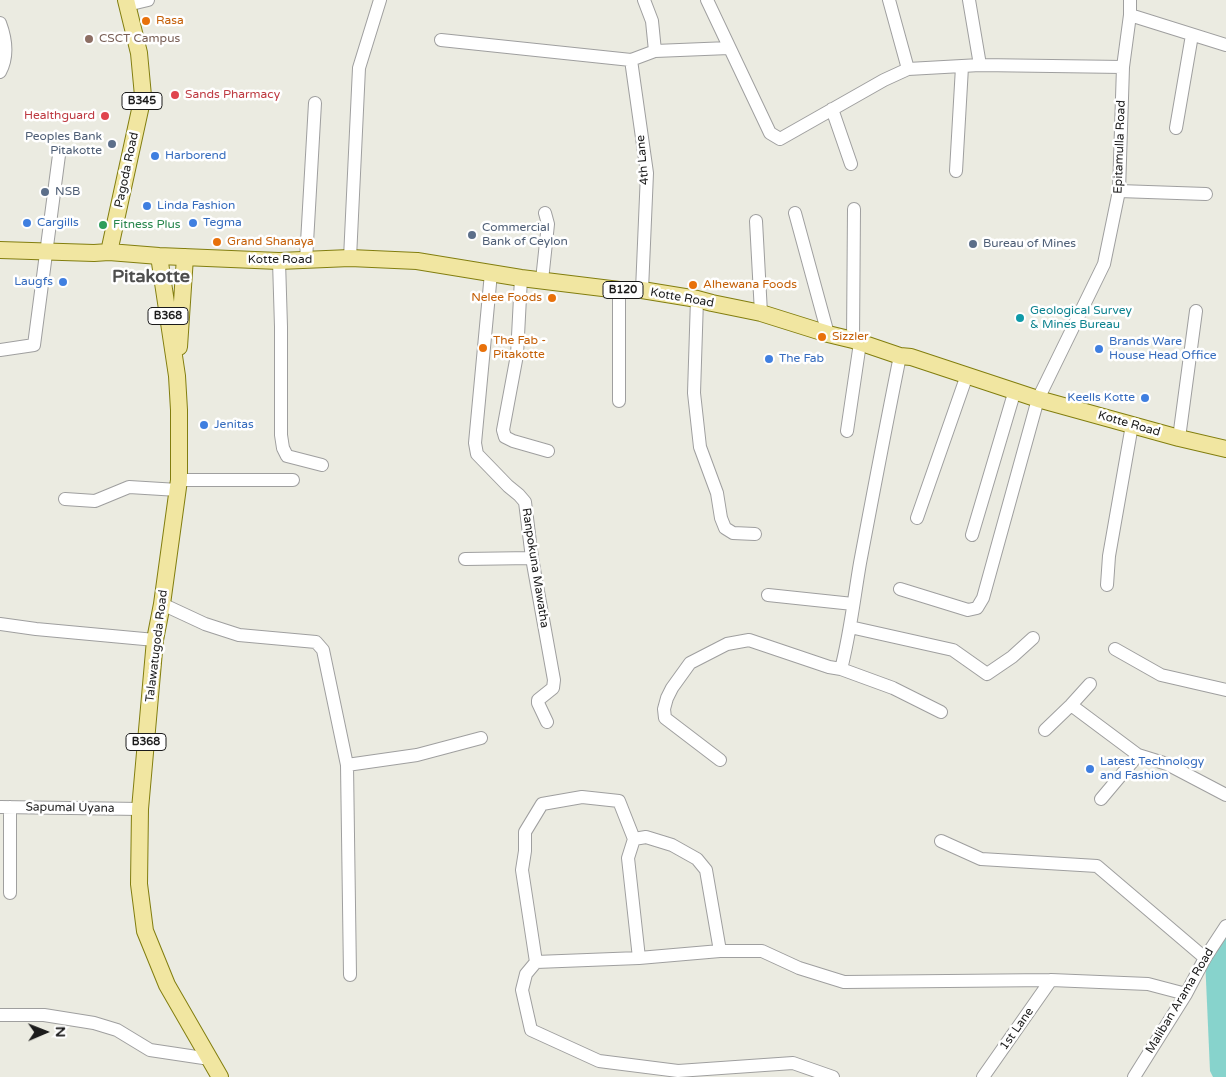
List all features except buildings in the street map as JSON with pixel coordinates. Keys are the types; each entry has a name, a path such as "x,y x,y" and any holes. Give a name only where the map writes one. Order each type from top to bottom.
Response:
{"main road":[{"name":"Pagoda Road","path":"109,252 144,96 139,53 126,3"},
{"name":"Kotte Road","path":"0,250 109,252 279,261 350,258 417,261 521,278 619,290 642,290 697,298 761,313 857,341 900,356 910,357 1015,390 1038,399 1178,438 1226,449"},
{"name":"Talawatugoda Road","path":"159,256 177,376 179,485 155,640 140,809 139,884 145,931 167,985 220,1077"},
{"name":"Talawatugoda Road","path":"177,376 186,257"}],"street":[{"path":"126,3 148,0"},
{"path":"350,258 359,68 380,0"},
{"path":"644,0 652,21 655,51"},
{"path":"707,0 770,134 780,139 884,80 908,69 980,65 1122,67"},
{"path":"888,0 908,69"},
{"path":"969,0 980,65"},
{"name":"Epitamulla Road","path":"900,589 968,610 977,608 983,598 1038,399 1104,264 1119,191 1122,67 1130,15 1130,0"},
{"path":"1130,15 1192,36 1226,45"},
{"path":"0,23 4,36 5,63 0,72"},
{"path":"1176,128 1192,36"},
{"path":"441,40 631,60 655,51 729,48"},
{"name":"4th Lane","path":"631,60 646,173 642,290"},
{"path":"956,171 962,67"},
{"path":"306,260 315,103"},
{"path":"832,109 851,164"},
{"path":"0,350 34,345 59,155"},
{"path":"1119,191 1206,194"},
{"path":"847,431 857,341 854,210"},
{"path":"542,280 548,224 545,213"},
{"path":"796,213 828,334"},
{"path":"756,221 761,313"},
{"path":"279,261 281,435 283,448 288,456 322,465"},
{"name":"Ranpokuna Mawatha","path":"491,273 475,443 477,454 525,502 532,558 554,680 553,688 538,700 538,704 547,722"},
{"path":"521,278 517,355 503,430 505,437 513,441 548,450"},
{"path":"619,290 619,401"},
{"path":"697,298 694,393 700,447 718,493 721,518 725,528 733,533 755,534"},
{"path":"1178,438 1196,311"},
{"path":"841,669 900,356"},
{"path":"918,518 966,375"},
{"path":"972,535 1015,390"},
{"path":"1107,585 1110,556 1132,425"},
{"path":"65,499 95,501 129,487 293,480"},
{"path":"465,559 532,558"},
{"path":"768,595 853,604"},
{"path":"162,604 205,624 239,635 316,642 323,650 348,765 350,975"},
{"path":"0,624 155,640"},
{"path":"850,627 953,650 987,674 1012,657 1033,638"},
{"path":"720,760 665,718 664,709 672,688 690,663 726,644 748,640 829,667 841,669 893,688 941,712"},
{"path":"1115,649 1161,675 1226,690"},
{"path":"1045,730 1090,684"},
{"path":"1071,705 1138,755 1167,764 1226,795"},
{"path":"348,765 417,755 481,738"},
{"path":"1101,799 1138,755"},
{"path":"536,962 522,870 525,832 542,804 582,798 619,801 634,839 628,858 640,958"},
{"path":"5,807 10,893"},
{"name":"Sapumal Uyana","path":"5,807 140,809"},
{"path":"634,839 646,837 672,844 697,859 706,870 720,951"},
{"path":"942,841 981,859 1097,866 1205,958"},
{"name":"Maliban Arama Road","path":"1134,1077 1226,926"},
{"path":"833,1077 793,1063 678,1071 599,1061 532,1030 522,990 526,974 536,962 640,958 720,951 762,951 799,968 844,982 1051,980 1148,984 1186,994"},
{"name":"1st Lane","path":"983,1077 1051,980"},
{"path":"0,1015 44,1015 94,1023 117,1030 150,1050 210,1059"}],"shaded area":[{"path":"1226,926 1226,1077 1213,1077 1210,1071 1205,958"}],"place":[{"name":"Rasa","path":"146,21"},
{"name":"CSCT Campus","path":"89,39"},
{"name":"Sands Pharmacy","path":"175,95"},
{"name":"Healthguard","path":"105,116"},
{"name":"Peoples Bank Pitakotte","path":"112,144"},
{"name":"Harborend","path":"155,156"},
{"name":"NSB","path":"45,192"},
{"name":"Linda Fashion","path":"147,206"},
{"name":"Cargills","path":"27,223"},
{"name":"Tegma","path":"193,223"},
{"name":"Fitness Plus","path":"103,225"},
{"name":"Commercial Bank of Ceylon","path":"472,235"},
{"name":"Grand Shanaya","path":"217,242"},
{"name":"Bureau of Mines","path":"973,244"},
{"name":"Laugfs","path":"63,282"},
{"name":"Alhewana Foods","path":"693,285"},
{"name":"Nelee Foods","path":"552,298"},
{"name":"Geological Survey & Mines Bureau","path":"1020,318"},
{"name":"Sizzler","path":"822,337"},
{"name":"The Fab - Pitakotte","path":"483,348"},
{"name":"Brands Ware House Head Office","path":"1099,349"},
{"name":"The Fab","path":"769,359"},
{"name":"Keells Kotte","path":"1145,398"},
{"name":"Jenitas","path":"204,425"},
{"name":"Latest Technology and Fashion","path":"1090,769"}],"district":[{"name":"Pitakotte","path":"151,277"}]}
